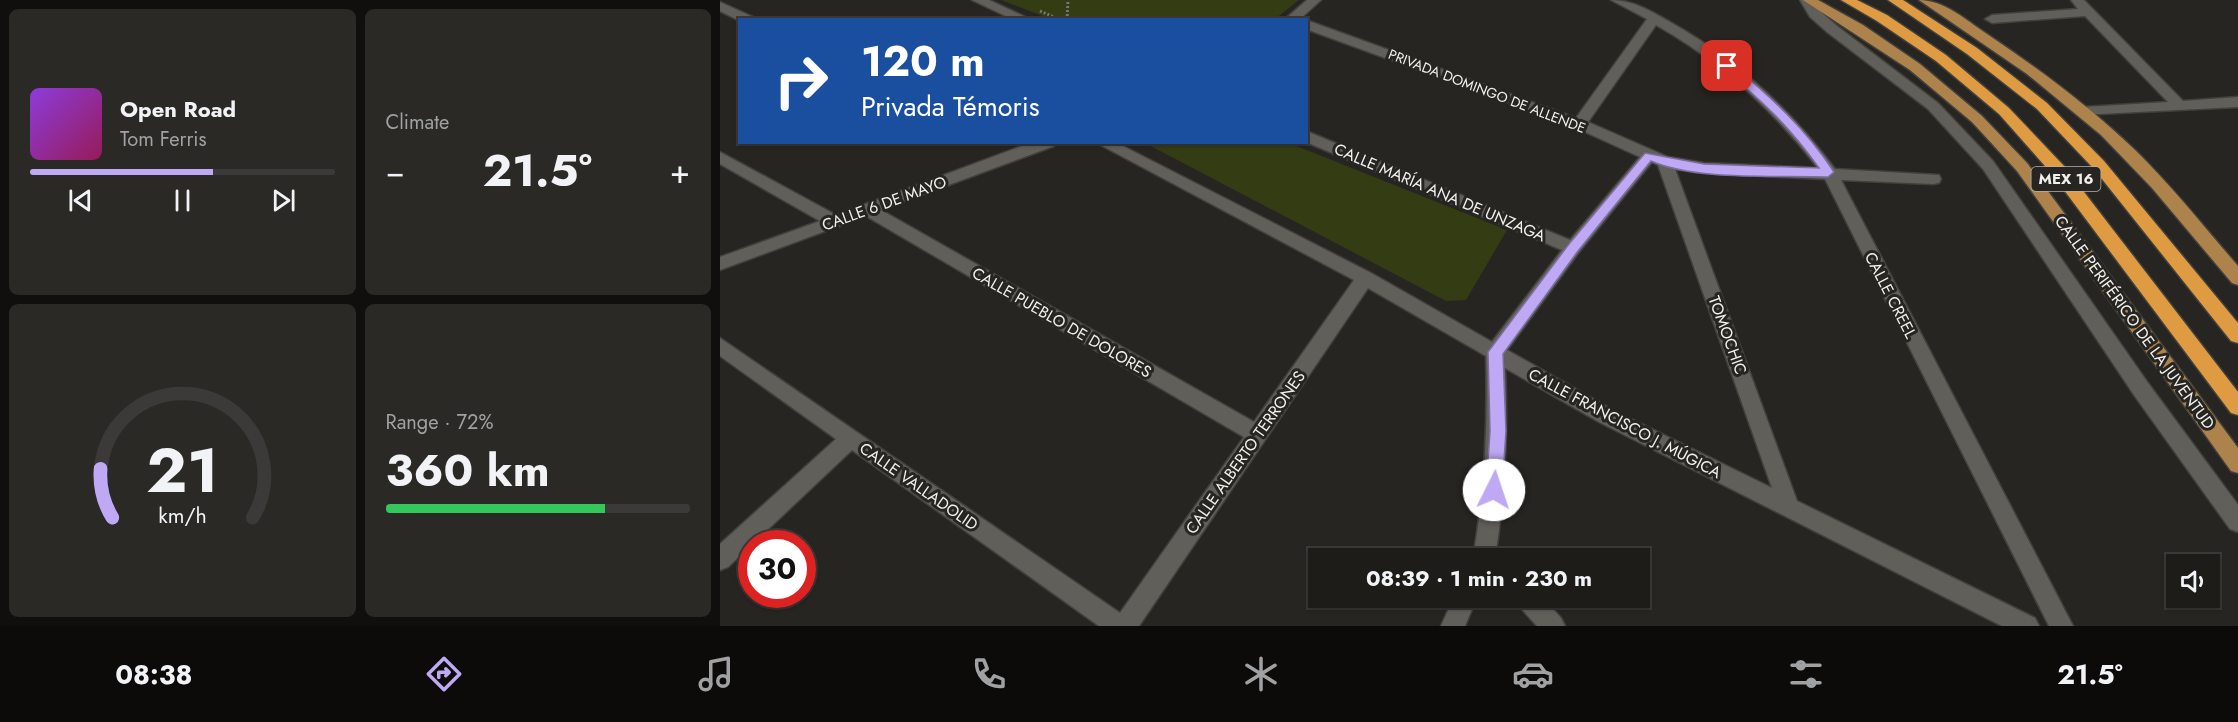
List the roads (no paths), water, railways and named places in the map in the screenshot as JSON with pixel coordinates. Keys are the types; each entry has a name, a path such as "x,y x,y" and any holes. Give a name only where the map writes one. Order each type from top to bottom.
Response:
{"highway":[{"name":"MEX 16","path":"1847,0 1882,18 1941,58 2004,111 2058,170 2238,407"},
{"name":"MEX 16","path":"1894,0 1972,51 2042,106 2100,165 2238,336"}],"main road":[{"name":"CALLE PERIFÉRICO DE LA JUVENTUD","path":"1808,0 1858,28 1915,67 1954,100 2022,167 2238,464"},
{"path":"1925,0 2003,49 2084,112 2130,154 2238,278"}],"street":[{"path":"726,0 720,5 744,18"},
{"path":"978,0 1021,18"},
{"path":"1293,18 1315,0"},
{"name":"CALLE CREEL","path":"1617,0 1655,16 1701,45 1778,109 1828,172 2061,626"},
{"path":"1808,0 1815,14 1832,29 1932,106 1988,165 2135,380 2238,522"},
{"path":"2078,0 2179,105"},
{"path":"1992,19 2089,12"},
{"path":"1579,124 1655,16"},
{"name":"PRIVADA DOMINGO DE ALLENDE","path":"1308,25 1579,124 1657,159 1704,168 1828,172 1933,179"},
{"path":"1932,106 1954,100"},
{"path":"2084,112 2238,102"},
{"name":"CALLE MARÍA ANA DE UNZAGA","path":"1308,137 1573,248"},
{"path":"1009,144 1023,151"},
{"name":"CALLE 6 DE MAYO","path":"720,264 1043,144"},
{"name":"CALLE FRANCISCO J. MÚGICA","path":"1106,144 1365,278 1606,416 2027,626"},
{"path":"720,157 835,222"},
{"path":"1486,548 1498,431 1496,352 1573,248 1657,159"},
{"name":"TOMOCHIC","path":"1657,159 1789,507"},
{"name":"CALLE PUEBLO DE DOLORES","path":"868,210 1257,434"},
{"name":"CALLE ALBERTO TERRONES","path":"1125,626 1365,278"},
{"name":"CALLE VALLADOLID","path":"720,346 1119,626"},
{"path":"720,559 851,438"},
{"path":"1453,626 1461,608"},
{"path":"1536,608 1553,626"}]}
